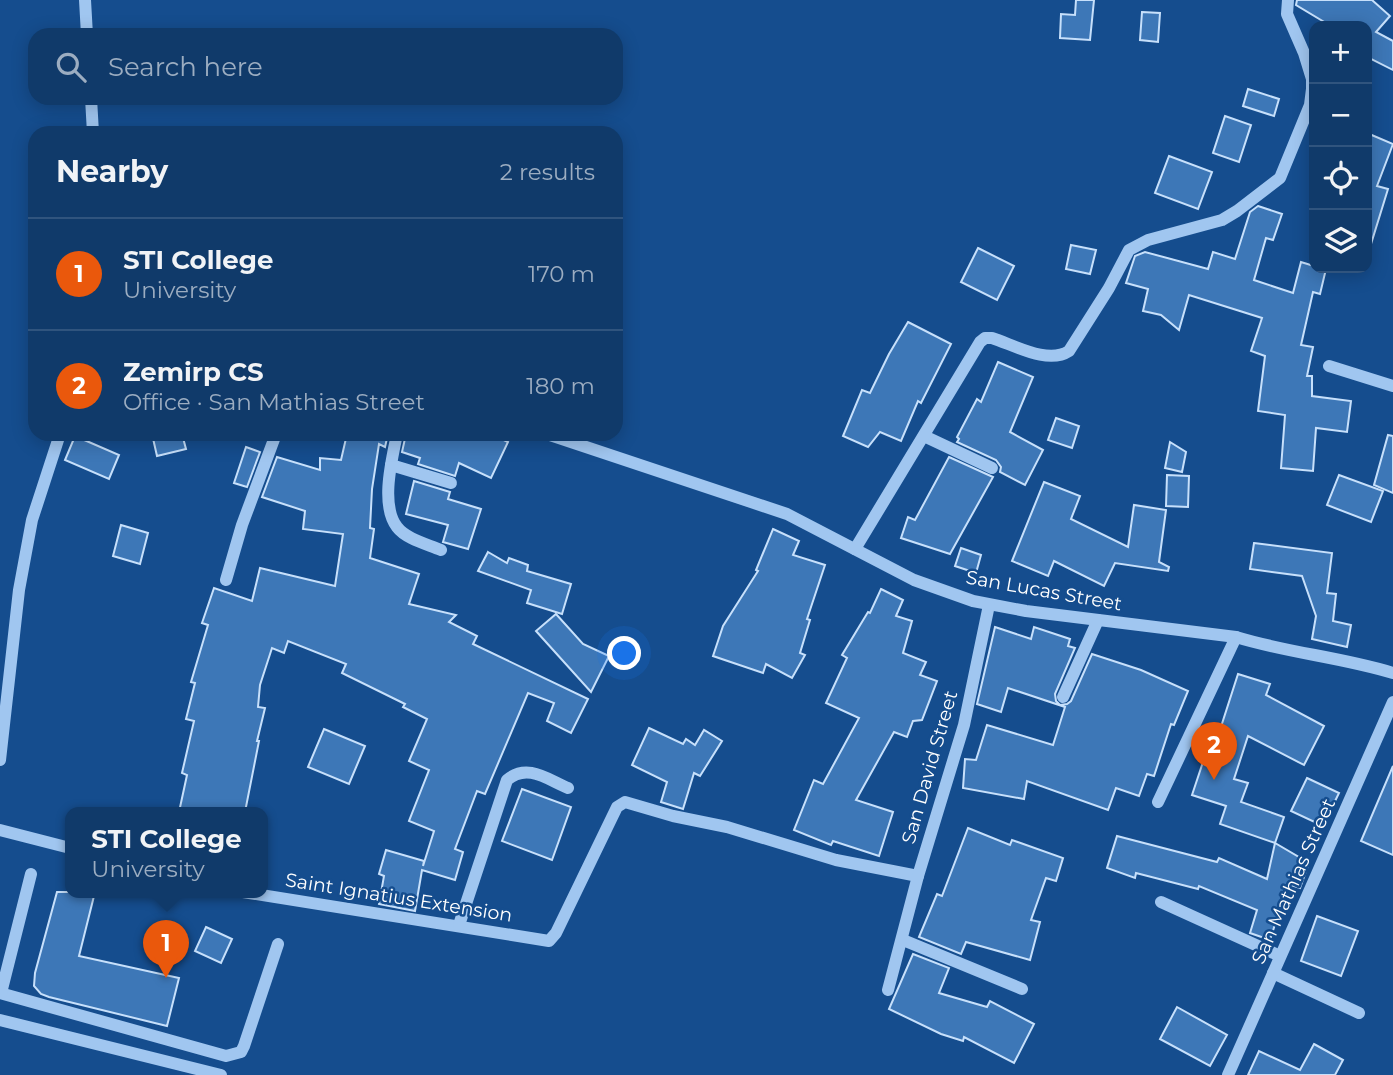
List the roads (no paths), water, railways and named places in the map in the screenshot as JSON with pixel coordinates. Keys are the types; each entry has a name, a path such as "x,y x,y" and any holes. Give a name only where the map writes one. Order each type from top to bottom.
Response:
{"street":[{"path":"85,0 87,28"},
{"path":"855,549 982,340 992,338 1049,356 1064,354 1069,351 1109,288 1129,250 1137,243 1222,219 1277,183 1310,105 1312,89 1312,79 1304,52 1287,14 1288,0"},
{"path":"91,105 93,126"},
{"path":"1329,366 1393,386"},
{"path":"924,436 992,468"},
{"path":"0,760 19,590 32,520 58,441"},
{"path":"226,580 242,525 273,441"},
{"path":"396,441 388,488 391,516 398,528 441,550"},
{"name":"San Lucas Street","path":"568,441 787,514 914,580 989,605 1237,637 1263,645 1392,670"},
{"path":"391,465 451,483"},
{"name":"San David Street","path":"888,990 918,876 964,725 989,605"},
{"path":"1063,697 1098,621"},
{"path":"1158,802 1237,637"},
{"name":"San Mathias Street","path":"1228,1075 1393,702"},
{"path":"458,925 507,780 515,773 526,770 568,788"},
{"name":"Saint Ignatius Extension","path":"268,896 549,941 556,933 617,807 625,802 673,816 727,827 836,860 918,876"},
{"path":"0,830 65,847"},
{"path":"31,874 1,993 226,1056 232,1055 241,1052 244,1046 278,944"},
{"path":"1161,902 1280,956"},
{"path":"903,940 1022,989"},
{"path":"1273,973 1359,1013"},
{"path":"0,1020 221,1075"}],"place":[{"name":"Zemirp CS","path":"1214,780"},
{"name":"STI College","path":"166,978"}]}
